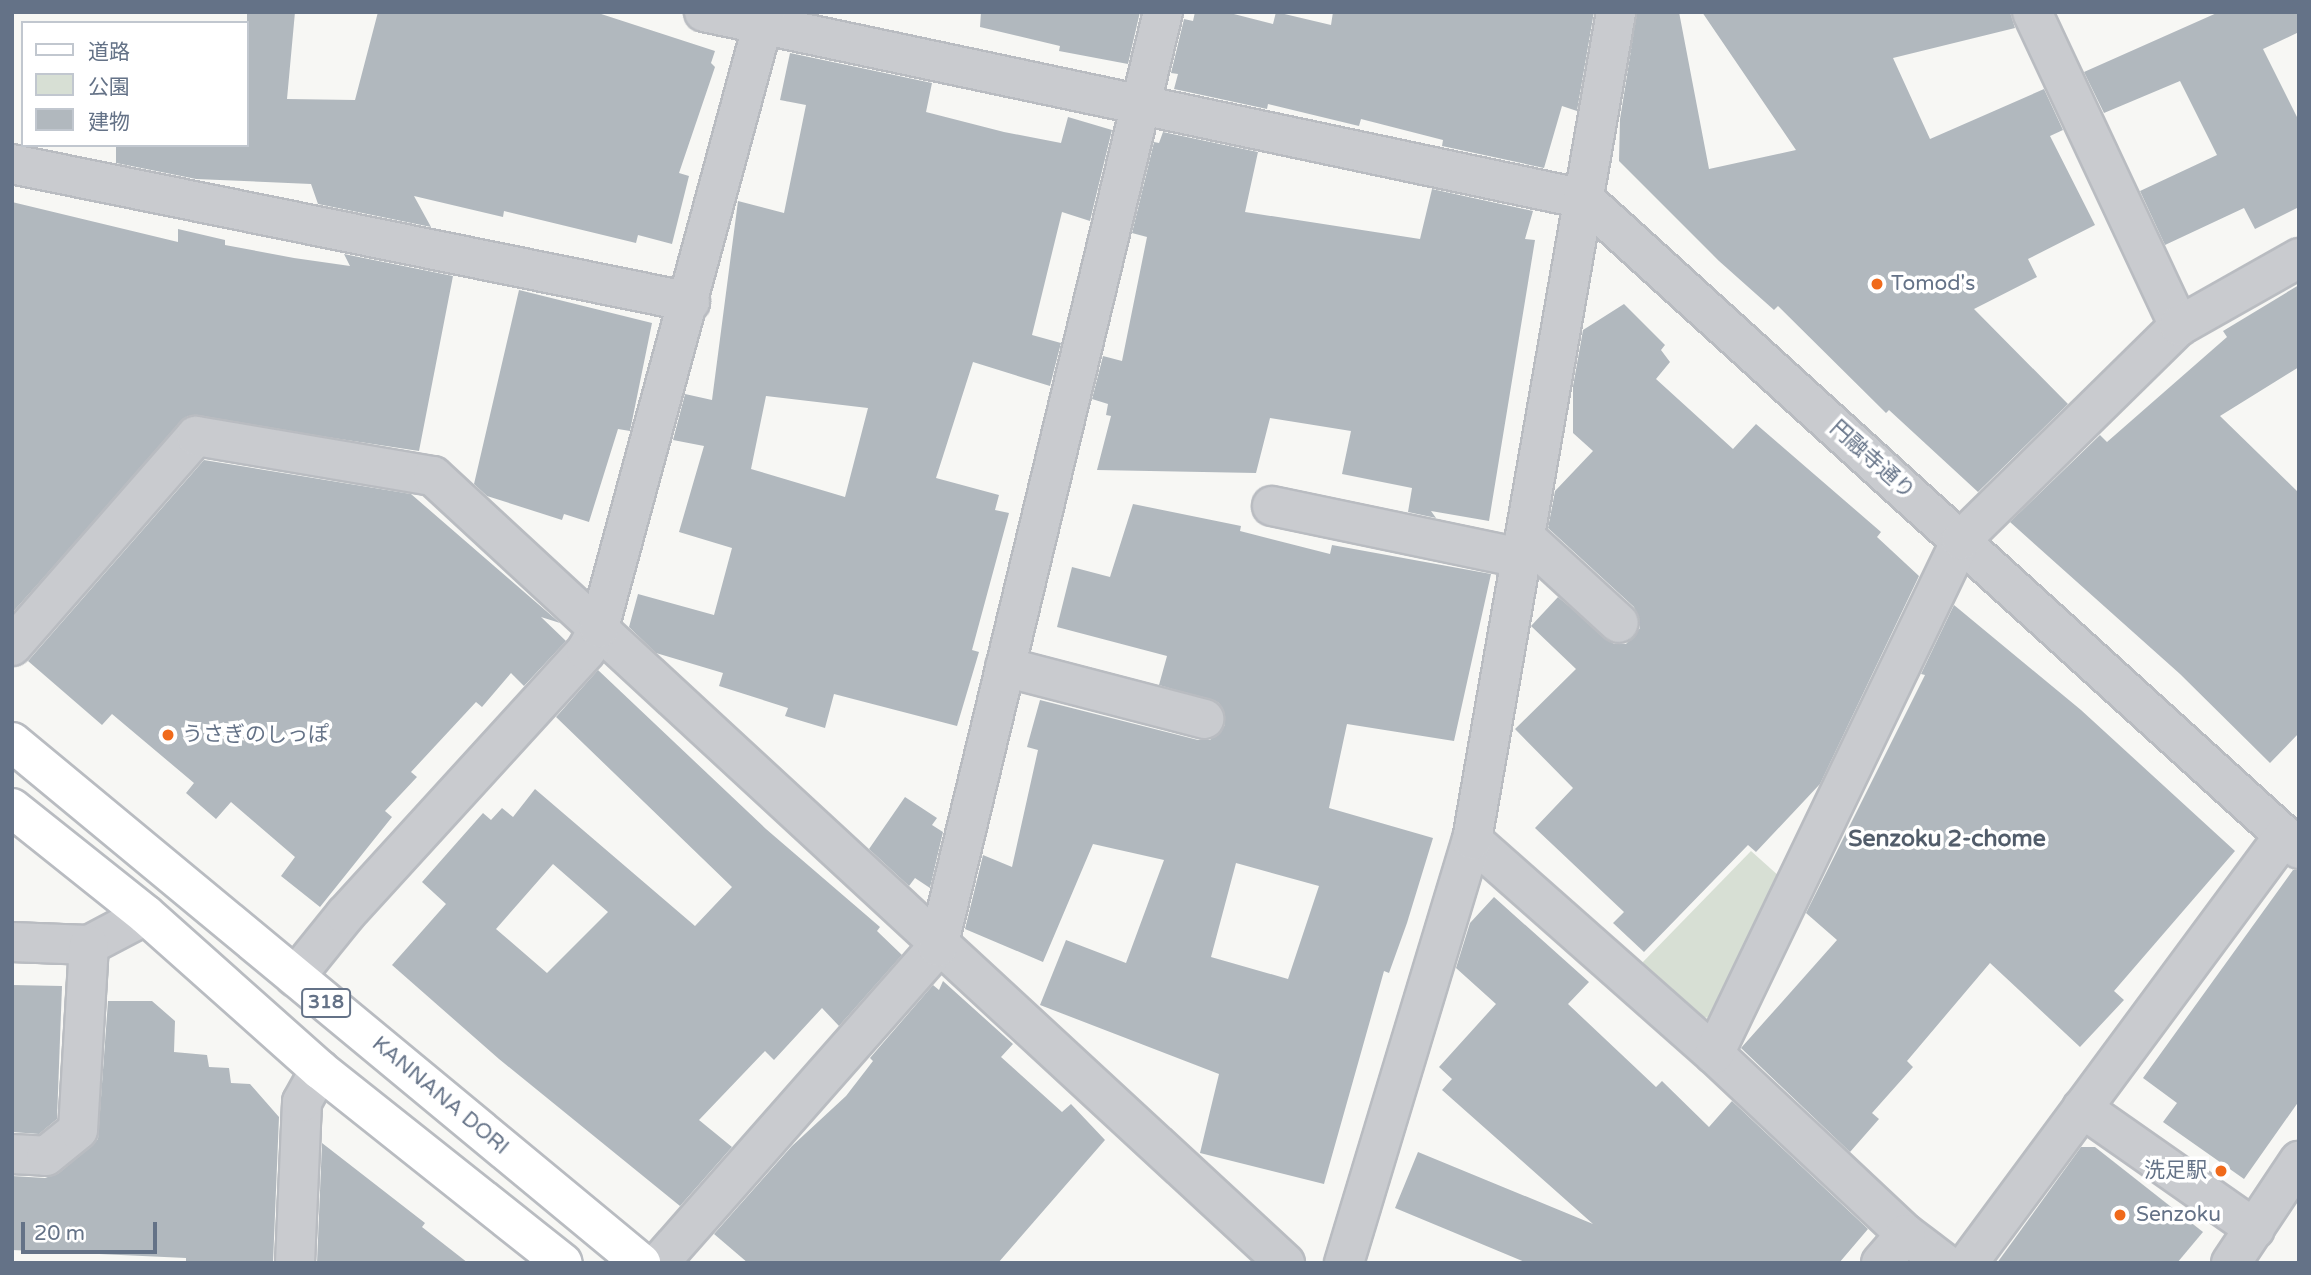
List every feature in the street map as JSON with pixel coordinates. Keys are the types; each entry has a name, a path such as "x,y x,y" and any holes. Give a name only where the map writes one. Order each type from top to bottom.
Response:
{"main road":[{"name":"KANNANA DORI","path":"12,742 641,1263"},
{"name":"318","path":"12,808 146,915 320,1070 563,1263"}],"street":[{"path":"704,12 765,18 1139,107 1584,199"},
{"path":"659,1263 938,947 1163,12"},
{"path":"1344,1263 1472,840 1616,12"},
{"path":"2032,12 2179,326"},
{"path":"295,977 338,923 586,651 599,628 690,302 765,18"},
{"path":"12,163 690,302"},
{"name":"円融寺通り","path":"1584,199 2291,842"},
{"path":"1714,1054 1961,540 2179,326 2299,258"},
{"path":"12,646 196,436 433,477 599,628 938,947 1286,1263"},
{"path":"1272,506 1523,548 1619,623"},
{"path":"1005,667 1204,719"},
{"path":"1472,840 1714,1054 1906,1234 1944,1263"},
{"path":"1968,1263 2082,1108 2291,842"},
{"path":"12,942 89,945 146,915"},
{"path":"12,1154 46,1156 78,1130 89,945"},
{"path":"295,1263 302,1102 320,1070"},
{"path":"2082,1108 2255,1229"},
{"path":"2231,1263 2299,1161"},
{"path":"1881,1263 1906,1234"}],"green space":[{"path":"1751,851 1780,877 1715,1018 1695,1017 1640,965"}],"building":[{"path":"247,12 295,12 287,99 355,100 378,12 595,12 715,51 711,63 715,67 679,173 689,176 672,244 638,235 636,243 504,211 503,217 414,196 431,227 318,204 311,184 196,179 116,163 116,147 248,147"},
{"path":"981,12 1140,12 1128,64 1059,51 1060,46 980,27"},
{"path":"1195,12 1226,12 1273,24 1276,12 1331,25 1333,12 1594,12 1577,111 1562,106 1544,168 1442,146 1443,140 1361,119 1359,126 1268,104 1267,109 1174,89 1178,74 1171,73 1184,19 1193,21"},
{"path":"1637,12 1679,12 1709,169 1796,150 1702,12 2010,12 2015,28 1893,58 1930,139 2044,89 2063,130 2050,136 2095,225 2028,259 2037,277 1974,309 2068,404 1978,492 1889,410 1886,413 1778,306 1774,310 1719,261 1619,161 1620,119"},
{"path":"2219,12 2299,12 2299,32 2263,49 2299,121 2299,207 2255,229 2244,208 2165,245 2140,191 2217,155 2180,81 2104,113 2084,72"},
{"path":"790,53 932,83 926,112 1004,132 1061,143 1068,117 1112,130 1090,221 1062,212 1032,335 1061,343 1050,386 973,362 936,478 999,495 995,510 1009,513 972,650 979,652 957,726 834,694 825,728 785,716 788,708 719,686 723,673 656,653 629,627 638,594 714,615 732,548 679,532 704,446 673,440 685,394 712,400 738,201 784,213 806,105 780,100","holes":["766,396 868,408 845,497 751,469"]},
{"path":"1163,132 1258,152 1245,212 1420,239 1432,189 1533,211 1525,239 1535,240 1489,521 1431,511 1436,518 1408,512 1412,488 1342,474 1351,431 1270,418 1256,473 1097,470 1111,416 1106,415 1108,404 1092,399 1103,356 1122,361 1147,237 1132,233 1154,142 1159,143"},
{"path":"12,202 178,242 178,229 225,240 225,245 294,258 350,266 344,254 453,276 419,451 188,416 12,613"},
{"path":"2299,285 2299,367 2220,416 2299,493 2299,733 2270,763 2180,674 2010,522 2100,435 2107,442 2227,337 2223,331"},
{"path":"519,290 652,323 630,431 618,429 589,522 564,514 562,520 487,496 474,484"},
{"path":"1624,304 1665,345 1661,350 1670,362 1656,379 1733,449 1756,424 1881,532 1877,537 1919,576 1820,784 1756,852 1748,845 1644,952 1613,923 1624,912 1535,828 1573,788 1515,729 1576,669 1531,626 1558,597 1614,644 1626,644 1640,628 1634,607 1548,528 1555,491 1593,451 1573,433 1573,386 1583,330"},
{"path":"204,460 411,494 560,623 541,617 566,641 524,686 511,673 482,707 476,702 411,772 417,777 385,811 392,817 320,907 281,876 295,857 231,802 216,819 186,793 194,783 112,714 102,725 28,661"},
{"path":"1133,504 1241,526 1240,531 1330,554 1332,545 1491,574 1454,741 1347,724 1329,808 1433,838 1389,973 1384,971 1324,1184 1200,1153 1219,1074 1040,1005 1066,940 1126,963 1164,860 1093,844 1043,962 965,929 983,855 1012,867 1038,750 1027,747 1040,700 1198,740 1210,740 1225,725 1219,703 1159,685 1167,656 1057,627 1072,567 1110,577","holes":["1236,863 1319,886 1288,979 1211,957"]},
{"path":"1954,605 2081,710 2235,851 2114,991 2124,1000 2080,1047 1990,963 1907,1061 1913,1067 1872,1113 1879,1119 1850,1152 1741,1048 1837,940 1806,913 1925,675 1921,674"},
{"path":"598,670 766,829 880,927 877,931 902,955 839,1026 822,1008 774,1060 765,1051 699,1120 732,1147 680,1206 499,1059 392,965 446,904 422,882 483,813 491,820 502,808 513,817 535,789 695,926 732,887 556,717","holes":["553,864 608,912 547,973 496,929"]},
{"path":"905,797 937,818 932,825 943,832 930,888 915,878 909,886 869,849"},
{"path":"2293,870 2299,870 2299,1101 2244,1179 2163,1122 2177,1103 2143,1078"},
{"path":"1494,897 1589,982 1568,1004 1656,1087 1662,1081 1709,1127 1732,1101 1868,1229 1839,1263 1527,1263 1395,1208 1418,1152 1593,1224 1442,1090 1452,1079 1439,1067 1496,1004 1456,968 1470,923"},
{"path":"943,981 1013,1044 1001,1057 1062,1112 1071,1104 1105,1140 998,1263 748,1263 714,1234 792,1146 846,1096 873,1061 870,1058 933,985 939,990"},
{"path":"12,985 62,986 57,1119 39,1134 12,1132"},
{"path":"108,1001 152,1001 175,1021 174,1052 207,1055 209,1067 229,1068 231,1083 250,1084 279,1117 273,1263 186,1263 186,1258 12,1250 12,1176 45,1178 59,1173 98,1139"},
{"path":"322,1143 425,1223 422,1227 468,1263 317,1263"},
{"path":"2081,1147 2095,1147 2203,1232 2177,1263 1997,1263"}],"place":[{"name":"Tomod's","path":"1877,284"},
{"name":"うさぎのしっぽ","path":"168,735"},
{"name":"洗足駅","path":"2221,1171"},
{"name":"Senzoku","path":"2120,1215"}],"district":[{"name":"Senzoku 2-chome","path":"1947,839"}]}
